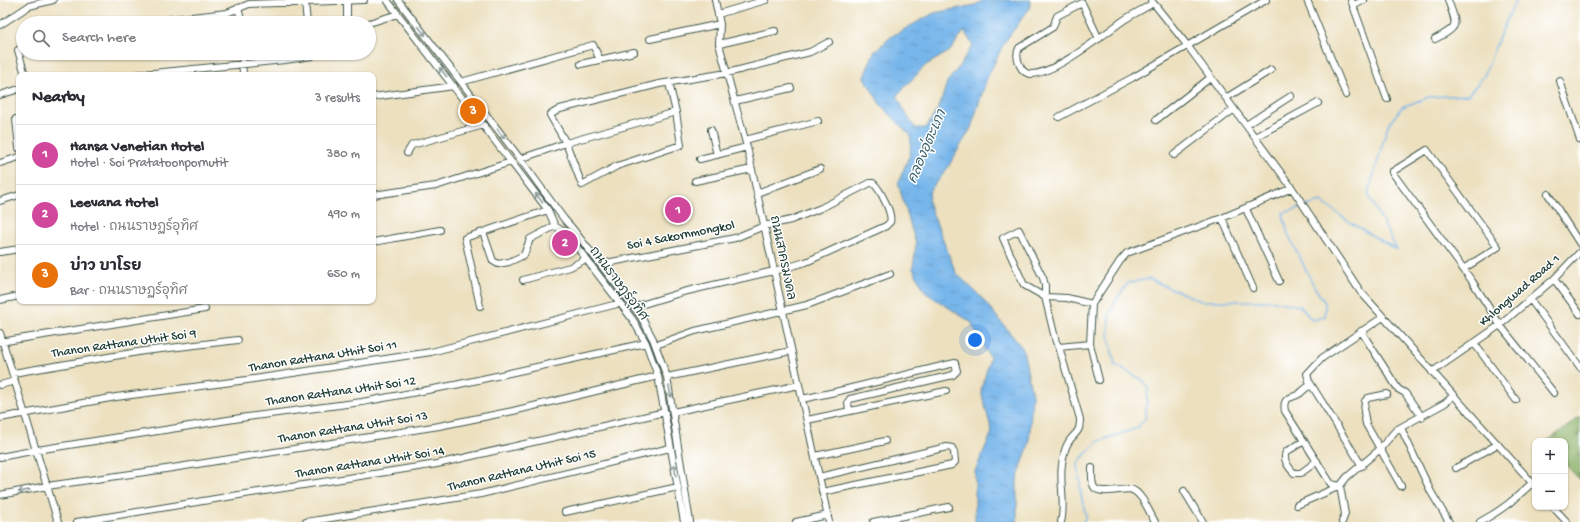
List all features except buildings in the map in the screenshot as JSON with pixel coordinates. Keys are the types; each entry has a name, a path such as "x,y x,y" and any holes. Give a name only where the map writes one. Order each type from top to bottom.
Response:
{"street":[{"path":"0,25 29,6 53,0"},
{"path":"201,16 228,13 249,4 364,0"},
{"path":"387,0 548,210 555,226 530,239 524,255 509,262 498,264 493,261 483,232"},
{"name":"ถนนราษฏร์อุทิศ","path":"398,0 564,219 601,264 634,308 656,344 667,377 673,412 684,502 684,522"},
{"name":"ถนนสาครมงคล","path":"714,0 720,24 719,44 752,168 828,519"},
{"path":"718,14 766,0"},
{"path":"1059,117 1132,78 1266,0"},
{"path":"1306,0 1346,95"},
{"path":"1364,0 1352,3 1387,99"},
{"path":"1435,39 1451,30 1454,26 1455,20 1448,0"},
{"path":"347,1 347,16"},
{"path":"1099,39 1082,3 1057,16 1053,27 1019,48 1017,52 1018,61 1022,70 1026,73 1031,74 1042,72 1069,58 1099,39 1125,19 1152,2 1187,45 1210,78 1256,137 1311,216 1360,292 1532,483"},
{"path":"305,3 306,16"},
{"path":"238,8 240,16"},
{"path":"376,21 398,14"},
{"path":"650,39 720,24"},
{"path":"719,44 775,31"},
{"path":"669,83 676,112 681,145 616,166 582,185 566,143 550,115 560,109 631,91 669,83 727,73 810,52 829,42"},
{"path":"461,82 593,45 600,60"},
{"path":"581,64 634,52"},
{"path":"21,60 24,72"},
{"path":"242,60 243,72"},
{"path":"163,72 285,60"},
{"path":"1226,98 1270,70"},
{"path":"1156,120 1210,78"},
{"path":"1560,81 1580,140"},
{"path":"376,97 454,86"},
{"path":"735,101 791,88"},
{"path":"0,95 16,90"},
{"path":"1246,125 1291,96"},
{"path":"1256,137 1318,103"},
{"path":"1174,155 1234,109"},
{"path":"520,159 566,143 676,112"},
{"path":"745,140 818,121"},
{"path":"407,152 412,145 484,126"},
{"path":"711,130 717,155"},
{"path":"700,159 747,147"},
{"path":"1463,269 1498,247 1427,150 1392,172 1463,269 1500,325 1554,393"},
{"path":"0,163 16,158"},
{"path":"376,195 436,186 511,162"},
{"path":"695,181 752,168"},
{"path":"757,193 820,169"},
{"name":"Soi 4 Sakornmongkol","path":"601,264 735,238 764,226 791,220 870,183 873,183 879,190 891,217 890,222 886,226 806,262 774,271"},
{"path":"1099,380 1090,344 1092,304 1120,261 1127,253 1222,218 1292,188"},
{"path":"1548,194 1580,244"},
{"path":"0,201 16,196"},
{"path":"1246,208 1279,281"},
{"path":"480,306 465,238 548,210"},
{"path":"1222,218 1253,288"},
{"name":"ถนนราษฏร์อุทิศ","path":"555,226 566,233 621,303 646,343 658,376 678,487 690,522"},
{"path":"566,233 572,228"},
{"path":"376,241 440,230"},
{"path":"1061,522 1062,504 1060,483 1062,463 1067,443 1080,429 1080,419 1056,342 1044,297 1045,291 1043,278 1019,230 1003,238 1024,285 1044,297 1067,298 1092,304"},
{"path":"0,252 16,249"},
{"name":"Khlongwad Road 1","path":"1432,372 1500,325 1554,279 1580,252"},
{"path":"523,280 570,267 586,259"},
{"path":"634,308 683,292 774,271"},
{"path":"656,344 695,331 783,312 807,305 890,274"},
{"path":"1554,279 1580,314"},
{"path":"0,300 16,297"},
{"path":"1530,299 1580,367"},
{"name":"Thanon Rattana Uthit Soi 11","path":"0,418 25,412 116,397 432,352 621,303"},
{"path":"1,341 205,308"},
{"path":"1362,466 1312,386 1308,377 1309,371 1322,358 1360,331 1383,317"},
{"path":"1360,331 1398,389 1405,393 1422,416"},
{"path":"0,333 1,341 13,373 58,522"},
{"name":"Thanon Rattana Uthit Soi 9","path":"13,373 144,351 238,340"},
{"name":"Thanon Rattana Uthit Soi 12","path":"0,457 247,417 377,399 455,385 646,343"},
{"path":"1474,343 1516,400"},
{"path":"1059,348 1090,344"},
{"path":"667,377 791,351"},
{"path":"802,399 946,365 955,364 956,366 957,371 953,375 850,399 848,402 849,411"},
{"name":"Thanon Rattana Uthit Soi 13","path":"0,495 47,486 439,426 513,411 658,376"},
{"path":"0,385 15,381"},
{"path":"673,412 799,385"},
{"path":"1312,386 1308,386 1298,394 1291,396 1284,403 1285,411 1330,484 1340,486"},
{"path":"807,420 946,391"},
{"path":"1387,394 1368,398 1363,407 1366,424 1379,450 1401,486"},
{"path":"1297,505 1340,486 1347,477 1362,466 1379,450 1396,430 1445,403 1454,396"},
{"name":"Thanon Rattana Uthit Soi 14","path":"76,522 239,494 437,464 665,412"},
{"path":"1401,428 1431,492 1449,522"},
{"path":"815,456 885,440"},
{"path":"1304,441 1286,452 1284,459 1294,474 1301,473 1317,461"},
{"path":"1456,468 1498,444"},
{"path":"819,476 948,447 952,448 954,452 955,462 952,465 822,492"},
{"name":"Thanon Rattana Uthit Soi 15","path":"306,522 481,494 670,448"},
{"path":"1092,468 1093,486 1095,489 1102,491 1134,490 1155,522"},
{"path":"1480,522 1496,514 1512,503 1532,485"},
{"path":"1340,486 1345,514 1342,522"},
{"path":"565,512 678,487"},
{"path":"1184,491 1203,522"},
{"path":"873,522 949,507"},
{"path":"1557,510 1567,522"},
{"path":"796,522 828,519"}],"green space":[{"path":"1580,417 1580,480 1568,467 1568,438 1551,438"}],"water":[{"name":"คลองอุ่ตะเภา","path":"984,0 1031,0 1029,9 1004,43 987,78 971,128 945,172 930,190 928,202 956,273 980,296 1023,349 1032,395 1029,444 1017,480 1017,522 975,522 975,471 992,432 981,391 990,358 971,322 926,293 913,269 916,244 898,183 910,154 911,136 880,104 864,77 874,52 892,36 934,13 975,5","holes":["964,31 973,45 947,82 940,105 926,128 915,128 904,111 897,95 926,65 950,51"]}],"waterway":[{"path":"1306,206 1322,202 1351,223 1397,250 1368,194 1388,125 1402,107 1429,97 1468,95 1484,76 1499,37 1516,0"},
{"path":"1083,522 1086,516 1081,495 1078,463 1099,441 1137,428 1145,419 1148,388 1143,380 1115,365 1111,348 1109,318 1114,304 1122,291 1128,283 1149,279 1201,301 1275,301 1300,306 1312,320 1325,317 1325,303 1315,288 1288,234 1283,213 1303,207"}],"place":[{"name":"บ่าว บาโรย","path":"473,111"},
{"name":"Hansa Venetian Hotel","path":"678,210"},
{"name":"Leevana Hotel","path":"565,243"}]}
